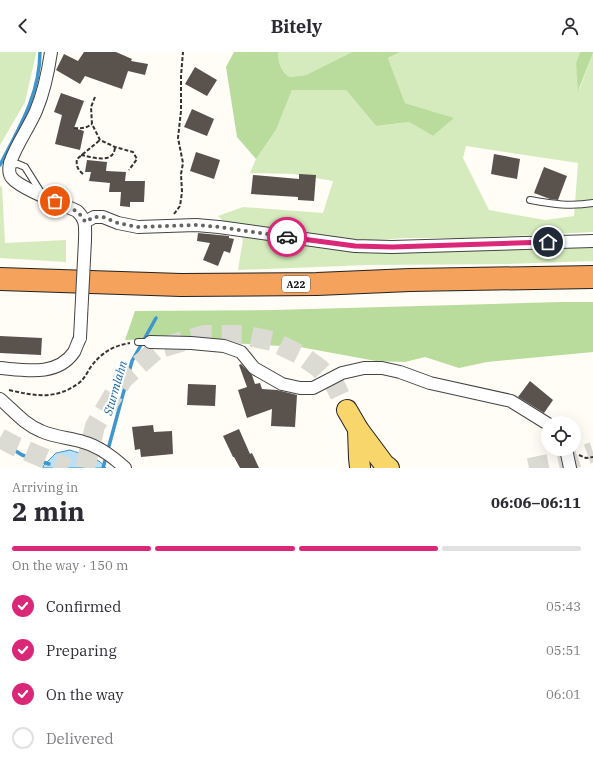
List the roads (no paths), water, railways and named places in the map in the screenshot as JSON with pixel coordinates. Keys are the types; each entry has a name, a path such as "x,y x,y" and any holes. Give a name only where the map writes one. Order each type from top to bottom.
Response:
{"highway":[{"name":"A22","path":"0,279 111,284 203,285 593,277"},
{"name":"A22","path":"0,294 204,300 593,292"}],"main road":[{"path":"348,410 358,429 387,466"},
{"path":"358,429 360,468 368,463 376,462 387,466"}],"street":[{"path":"0,368 38,371 47,369 64,362 73,353 80,338 85,222 77,211 18,184 10,177 9,165 36,111 48,78 51,52"},
{"path":"85,222 94,217 103,217 118,223 138,227 196,225 219,227 355,246 392,247 593,241"},
{"path":"145,342 191,343 224,346 241,352 254,368 282,384 300,388 313,388 342,373 364,368 382,368 400,372 430,383 511,401 541,420"},
{"path":"3,394 14,413 28,424 42,432 85,442 106,453 125,468"},
{"path":"567,456 570,468"}],"lane":[{"path":"530,200 560,205 578,206 593,203"}],"water":[{"path":"70,450 99,461 106,468 43,468 43,466 56,453"}],"waterway":[{"path":"0,165 21,124 32,96 39,67 40,52"},
{"name":"Sturmlahn","path":"103,468 132,361 156,318"},
{"path":"0,441 22,455 49,464"}],"tunnel":[{"path":"85,468 95,426 123,379 157,349 204,335 243,335 272,341 301,355 319,368 335,385 347,410"},
{"path":"0,438 15,446 68,468"},
{"path":"529,468 573,459 593,452"}]}
